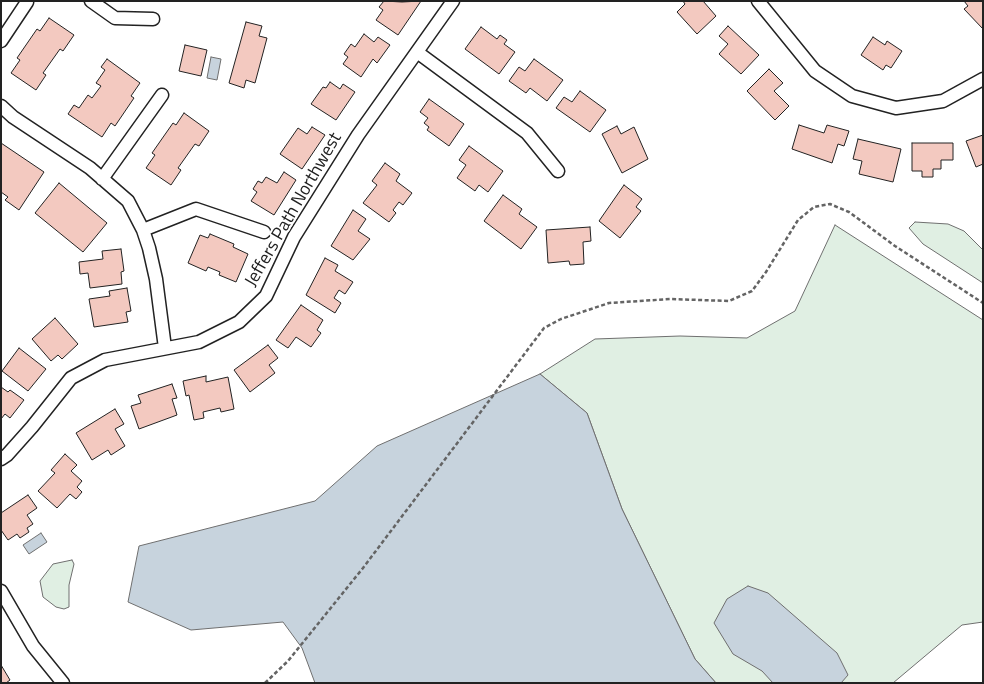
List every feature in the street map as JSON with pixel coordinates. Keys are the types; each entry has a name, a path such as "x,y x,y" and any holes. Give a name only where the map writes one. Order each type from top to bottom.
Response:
{"street":[{"path":"91,1 116,18 154,20"},
{"name":"Jeffers Path Northwest","path":"1,459 7,455 32,427 71,378 105,360 199,342 239,322 266,296 294,237 358,135 453,1"},
{"path":"758,1 815,71 852,96 896,108 943,101 983,79"},
{"path":"1,41 27,2"},
{"path":"417,52 528,133 558,171"},
{"path":"102,179 162,95"},
{"path":"1,106 13,117 78,159 128,201 143,230 156,279 165,348"},
{"path":"143,230 196,209 264,232"},
{"path":"1,591 34,646 63,683"}],"path":[{"path":"265,683 288,661 363,568 544,331 544,328 561,319 609,303 670,299 729,301 752,291 798,220 814,208 830,204 849,212 895,246 983,303"}],"green space":[{"path":"915,222 948,224 964,231 983,250 983,283 923,244 909,228"},
{"path":"835,225 983,320 983,622 962,625 893,683 716,683 695,659 622,509 587,413 540,374 595,339 680,336 747,338 795,311"},
{"path":"72,560 74,564 69,585 69,607 64,609 56,607 43,597 40,581 53,564"}],"shaded area":[{"path":"211,57 221,59 217,80 207,78"},
{"path":"540,374 587,413 622,509 695,659 716,683 315,683 302,648 283,622 191,630 128,602 139,546 315,501 377,446"},
{"path":"41,533 47,542 29,554 23,545"},
{"path":"748,586 768,593 837,653 848,675 841,683 773,683 762,671 733,654 714,623 727,599"}],"building":[{"path":"384,1 421,1 398,35 376,20 383,10 379,7"},
{"path":"683,1 703,1 716,16 697,34 677,12 685,4"},
{"path":"964,1 983,1 983,29 964,9 968,6"},
{"path":"49,18 74,35 63,51 60,49 43,73 46,75 36,90 11,73 20,60 17,58 37,29 40,31"},
{"path":"246,22 262,26 259,36 267,38 255,83 246,80 244,88 229,83"},
{"path":"728,26 759,55 741,74 719,54 728,44 719,36"},
{"path":"481,27 497,39 500,35 507,40 504,44 515,52 499,74 465,49"},
{"path":"364,34 374,42 378,37 390,45 377,63 373,59 361,77 343,64 348,57 344,54 351,44 355,47"},
{"path":"873,37 885,45 887,41 902,51 891,68 886,65 883,70 861,55"},
{"path":"185,45 207,50 201,76 179,71"},
{"path":"107,59 140,83 131,96 134,98 115,126 111,123 102,137 68,114 74,105 79,108 88,95 92,98 101,86 96,83 105,70 101,67"},
{"path":"534,59 563,80 547,101 530,88 526,93 509,81 519,67 525,71"},
{"path":"769,69 783,83 774,91 789,106 775,120 747,91"},
{"path":"330,82 340,89 343,84 355,92 336,120 311,104 323,87 326,88"},
{"path":"580,91 606,110 590,132 556,108 564,97 572,102"},
{"path":"429,99 464,124 449,146 427,130 429,127 424,123 428,118 420,112"},
{"path":"184,113 209,131 199,146 195,144 178,168 181,170 171,185 146,168 155,155 152,153 173,123 176,125"},
{"path":"799,125 824,133 827,125 849,131 844,146 838,144 832,163 792,149"},
{"path":"617,126 621,134 634,127 648,159 622,173 602,134"},
{"path":"312,127 325,135 302,169 280,154 298,128 307,134"},
{"path":"983,135 983,164 976,167 966,141"},
{"path":"858,139 901,149 893,182 859,174 862,161 853,159"},
{"path":"1,143 44,172 19,210 5,200 8,197 1,192"},
{"path":"912,143 953,143 953,160 941,160 941,169 933,169 933,177 922,177 922,171 912,171"},
{"path":"469,146 503,171 488,192 479,185 475,191 457,178 466,165 459,160"},
{"path":"385,163 400,174 396,181 412,193 403,205 399,202 393,210 396,213 389,222 363,203 377,185 372,181"},
{"path":"284,172 296,180 274,215 251,201 257,192 253,189 258,181 262,183 266,177 277,183"},
{"path":"59,183 107,223 83,252 35,213"},
{"path":"624,185 642,199 636,207 641,211 620,238 599,221"},
{"path":"503,195 522,209 519,214 537,227 521,249 484,221"},
{"path":"353,210 366,219 358,231 370,239 353,260 331,246"},
{"path":"590,227 591,241 583,242 584,264 570,265 569,261 548,263 546,230"},
{"path":"210,234 234,244 233,247 248,254 236,282 219,275 220,272 208,267 206,271 188,263 200,235 208,238"},
{"path":"121,249 124,271 121,272 122,284 90,288 88,273 80,274 79,262 103,259 102,251"},
{"path":"325,258 338,265 335,271 353,282 345,294 339,290 334,298 341,303 335,313 306,295"},
{"path":"127,288 131,311 126,312 128,322 94,327 89,299 110,296 109,291"},
{"path":"301,305 323,320 317,330 321,333 311,347 296,337 288,348 276,340"},
{"path":"55,318 78,344 62,359 58,355 51,361 32,339"},
{"path":"268,345 278,358 269,365 275,373 250,392 234,370"},
{"path":"19,348 46,369 28,391 2,371"},
{"path":"206,376 206,382 228,377 234,409 221,412 220,408 203,412 204,418 194,420 189,395 186,396 183,381"},
{"path":"172,384 177,398 172,399 177,415 139,429 131,406 141,403 138,395"},
{"path":"1,387 8,392 10,390 24,400 10,418 5,414 1,419"},
{"path":"115,409 124,424 115,429 125,446 111,455 108,450 92,460 76,433"},
{"path":"65,454 77,465 71,471 82,481 77,487 82,492 76,499 70,494 57,508 38,491 55,473 51,470"},
{"path":"28,495 37,508 27,515 33,524 27,528 29,532 20,538 17,534 8,540 1,530 1,513"},
{"path":"1,665 10,680 6,683 1,683"}]}
